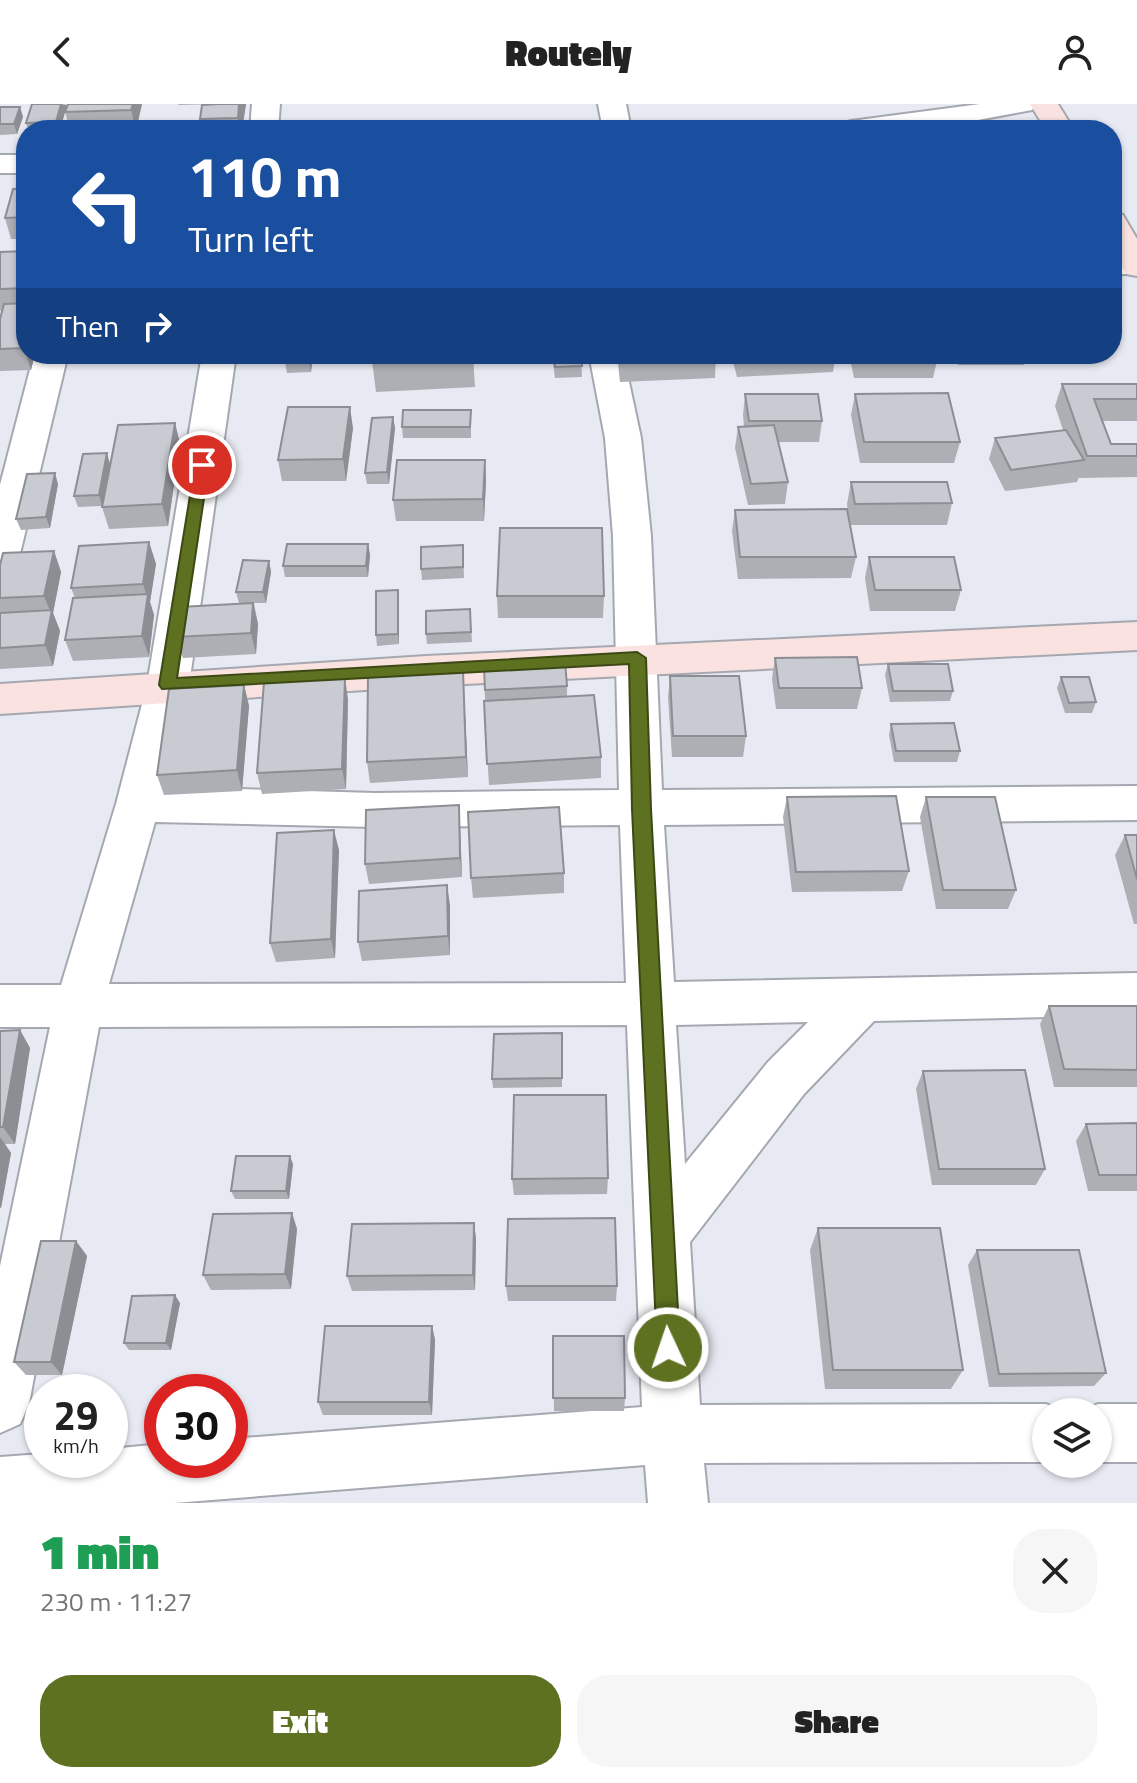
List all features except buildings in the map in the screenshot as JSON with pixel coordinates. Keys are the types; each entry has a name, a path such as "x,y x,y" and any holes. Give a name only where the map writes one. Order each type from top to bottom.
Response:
{"street":[{"path":"938,120 1022,104"},
{"path":"0,558 48,364"},
{"path":"0,1404 17,1233 79,1004 138,804 168,685 217,364"},
{"path":"608,364 623,438 632,536 641,809 678,1503"},
{"path":"0,699 168,685 637,658 1137,636"},
{"path":"138,804 375,810 1137,803"},
{"path":"0,1006 653,1004 1137,994"},
{"path":"663,1233 786,1078 864,998"},
{"path":"0,1487 672,1434 1032,1433"},
{"path":"1112,1433 1137,1433"}],"route":[{"path":"202,465 168,685 637,658 641,809 668,1348"}]}
